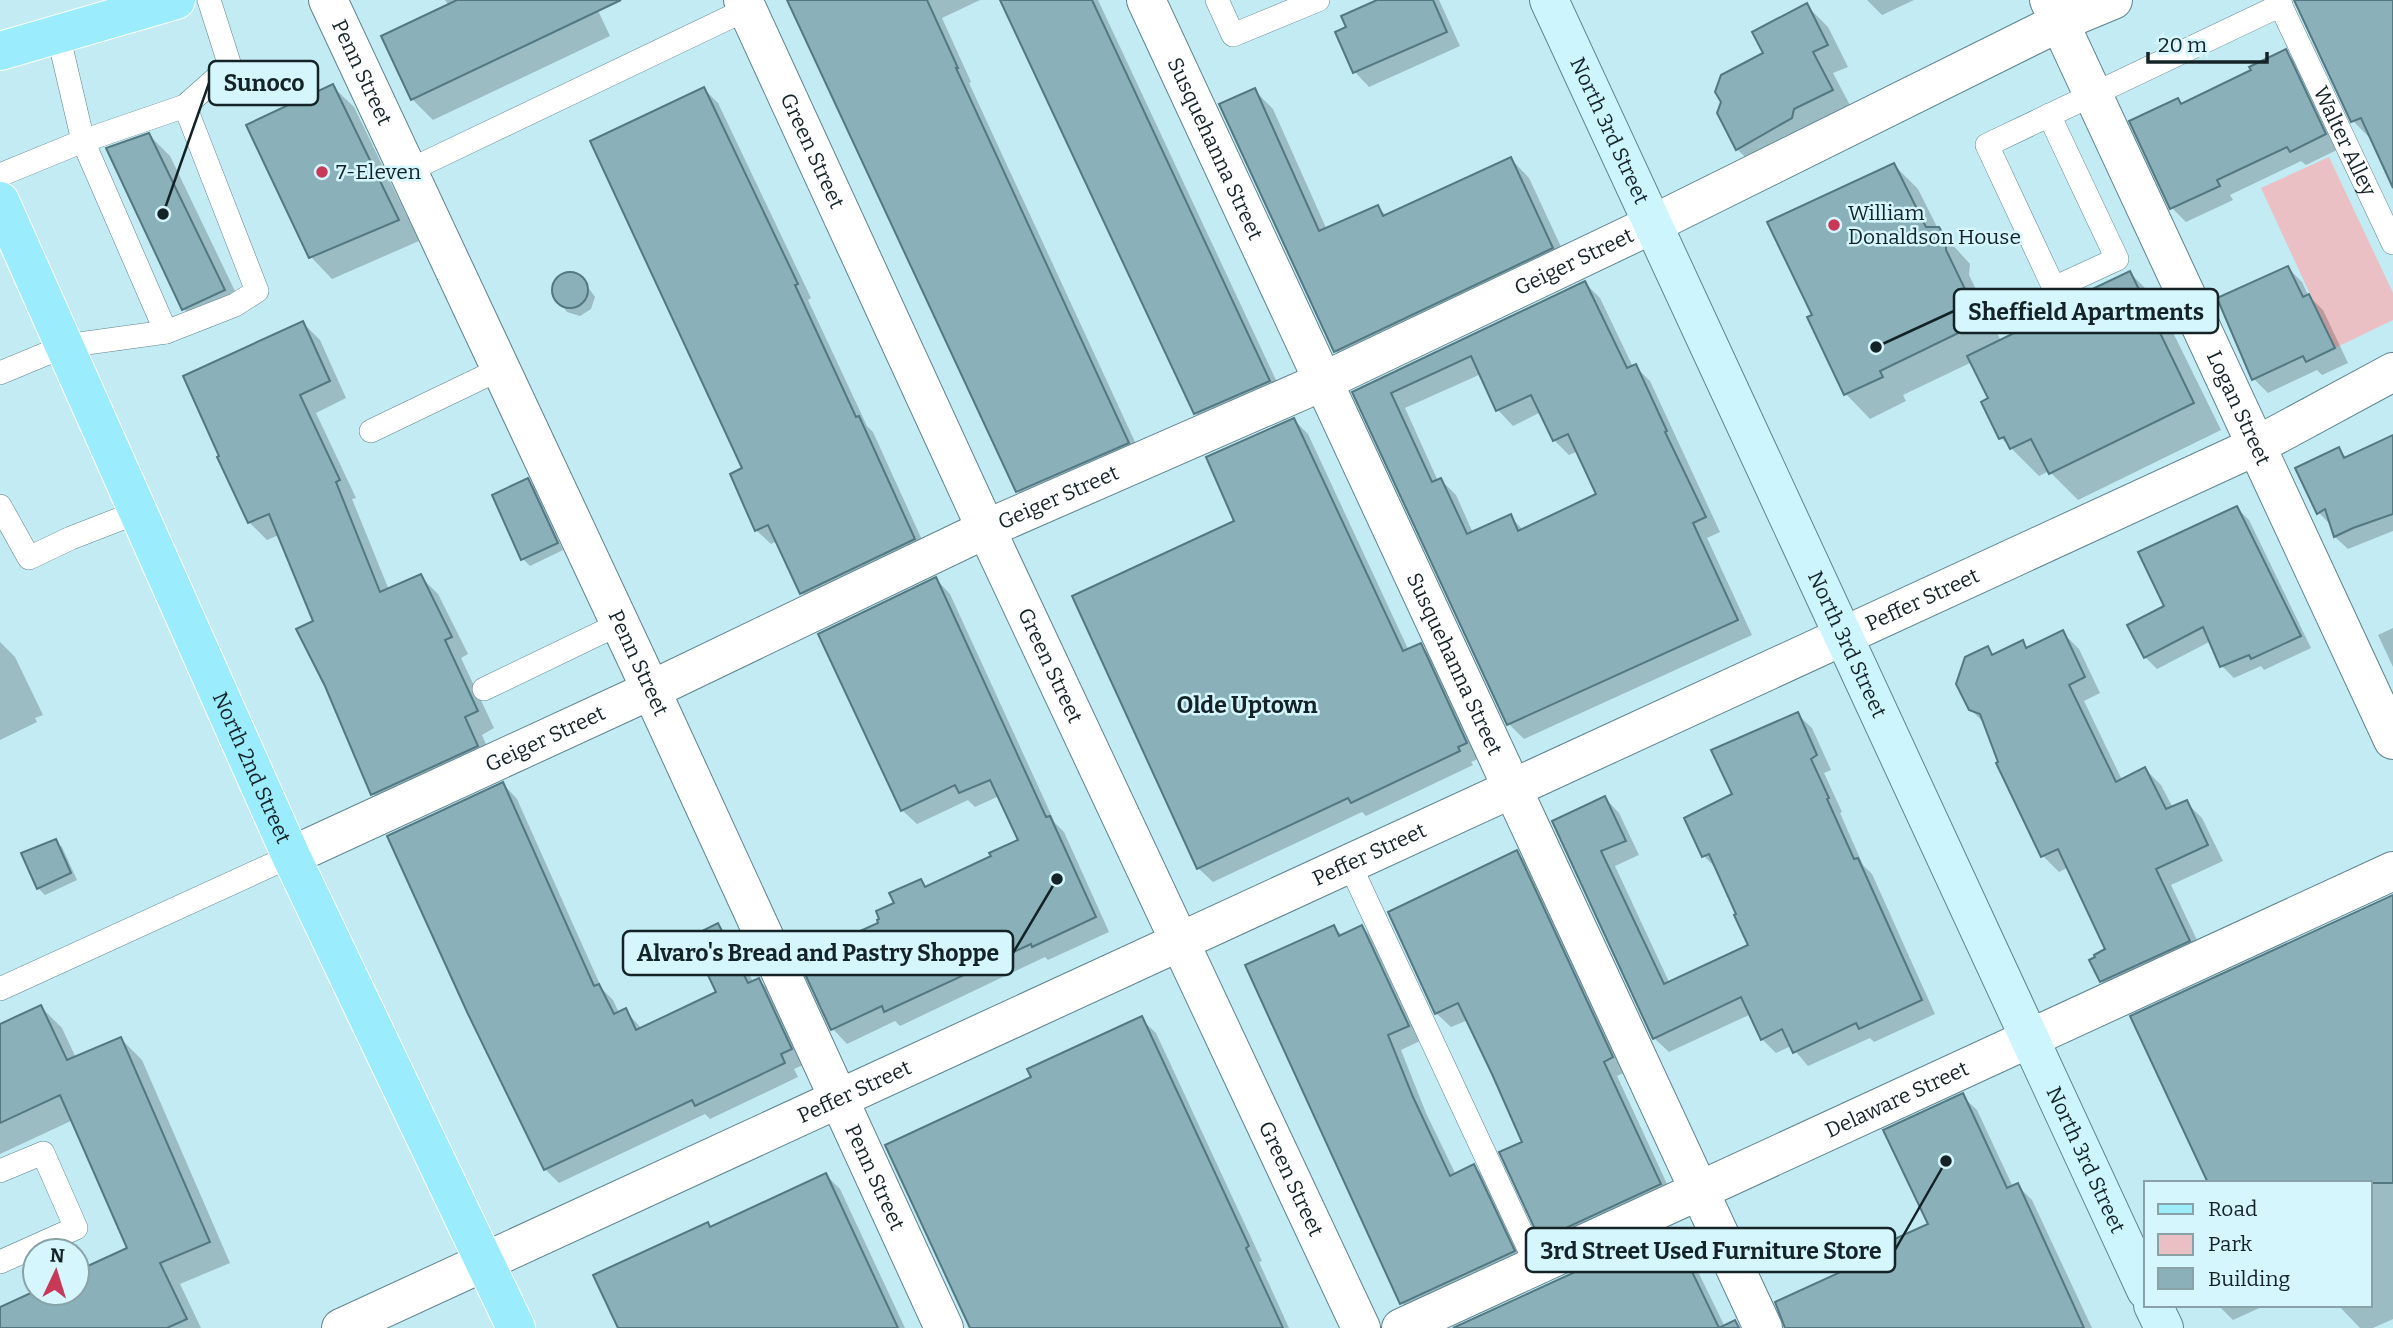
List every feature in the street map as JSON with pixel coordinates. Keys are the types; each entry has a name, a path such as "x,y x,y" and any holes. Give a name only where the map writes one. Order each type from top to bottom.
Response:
{"main road":[{"name":"North 3rd Street","path":"1549,0 2144,1286"},
{"path":"0,51 164,2"},
{"name":"North 2nd Street","path":"0,201 291,856 516,1328"},
{"path":"2154,1307 2164,1328"}],"street":[{"name":"Penn Street","path":"328,0 651,690 944,1328"},
{"name":"Susquehanna Street","path":"1146,0 1763,1328"},
{"name":"Geiger Street","path":"291,856 651,690 986,529 1324,381 1651,225 2054,11 2113,0"},
{"name":"Green Street","path":"745,5 986,529 1361,1328"},
{"name":"Logan Street","path":"2054,11 2393,740"},
{"name":"Peffer Street","path":"341,1328 2256,446 2393,372"},
{"name":"Delaware Street","path":"1401,1328 2393,871"}],"lane":[{"path":"0,175 83,141 185,106 230,66 209,0"},
{"path":"1217,0 1233,34 1318,0"},
{"path":"2049,115 2117,259 2054,288 1987,145 2280,3"},
{"name":"Walter Alley","path":"2280,3 2393,243"},
{"path":"408,171 745,5"},
{"path":"58,34 83,141 166,332"},
{"path":"0,373 65,346 166,332 235,305 257,291 185,106"},
{"path":"371,431 500,369"},
{"path":"0,506 29,558 138,512"},
{"path":"484,689 619,624"},
{"name":"Geiger Street","path":"0,989 291,856"},
{"path":"1349,863 1537,1266"},
{"path":"0,1171 43,1153 76,1228 0,1262"}],"green space":[{"path":"2329,157 2393,293 2393,320 2335,348 2261,188"}],"building":[{"path":"457,0 621,0 411,100 381,36"},
{"path":"787,0 927,0 1129,443 1016,492"},
{"path":"1000,0 1092,0 1270,381 1194,414"},
{"path":"1377,0 1433,0 1447,32 1353,73 1335,32 1346,27 1341,16"},
{"path":"2294,0 2393,0 2393,188 2361,118 2351,122"},
{"path":"1807,3 1828,45 1813,52 1833,90 1794,109 1792,118 1736,150 1717,113 1721,102 1715,92 1721,75 1763,53 1752,32"},
{"path":"2286,49 2326,134 2290,152 2287,147 2217,180 2220,186 2170,209 2129,121 2178,98 2181,104 2251,70 2249,67"},
{"name":"7-Eleven","path":"333,84 399,220 309,258 246,125"},
{"path":"704,87 915,539 800,594 768,525 755,531 730,474 742,468 590,141"},
{"path":"1255,88 1319,231 1378,205 1383,216 1511,157 1553,248 1334,352 1219,104"},
{"path":"149,133 225,290 182,310 106,148"},
{"path":"1894,163 1926,227 1939,227 1946,239 1946,250 1981,322 1880,371 1883,377 1844,395 1807,317 1812,315 1767,222"},
{"path":"2288,266 2303,297 2309,294 2335,348 2306,362 2303,356 2252,380 2217,298"},
{"path":"2130,271 2194,403 2049,474 2031,439 2010,449 2004,437 1999,439 1981,402 1988,398 1967,356 2088,297 2086,292"},
{"path":"570,272 583,277 588,290 583,303 570,308 557,303 552,290 557,277"},
{"path":"1585,281 1627,368 1636,364 1706,517 1693,523 1738,620 1507,725 1352,392","holes":["1471,356 1496,411 1531,395 1553,441 1568,434 1596,494 1518,531 1511,514 1467,534 1441,478 1432,482 1391,393"]},
{"path":"303,321 330,381 300,395 340,480 336,482 380,592 421,574 452,637 445,640 478,711 465,717 478,746 371,795 325,686 296,629 313,621 269,514 248,523 183,376"},
{"path":"1294,418 1403,651 1421,643 1467,743 1458,747 1460,751 1351,803 1348,798 1197,869 1072,596 1234,521 1206,457"},
{"path":"2393,435 2393,514 2334,537 2325,509 2317,514 2295,468 2339,447 2344,458"},
{"path":"528,478 558,543 521,560 492,495"},
{"path":"2237,506 2301,636 2251,659 2249,655 2220,667 2203,627 2144,658 2127,625 2164,606 2138,552"},
{"path":"936,577 1046,817 1050,816 1096,917 884,1012 882,1006 831,1030 798,959 878,923 876,911 894,903 889,893 921,879 925,887 991,856 989,853 1018,840 990,780 959,793 955,785 901,811 818,634"},
{"path":"2063,630 2085,677 2069,685 2116,782 2145,767 2166,809 2187,800 2208,845 2156,869 2190,941 2100,982 2089,960 2105,949 2058,849 2041,857 1996,763 1998,762 1980,714 1969,710 1956,684 1965,657 1988,646 1992,655 2023,640 2026,648"},
{"path":"1798,712 1817,755 1811,759 1829,798 1827,799 1854,859 1858,858 1922,1000 1859,1029 1856,1023 1793,1053 1782,1029 1761,1040 1741,997 1653,1039 1552,821 1605,796 1626,841 1601,851 1664,984 1748,945 1709,854 1702,857 1684,818 1732,794 1711,750"},
{"path":"503,782 594,986 599,984 614,1014 626,1008 636,1030 716,992 690,937 718,923 748,983 759,978 792,1049 781,1054 785,1063 695,1106 692,1100 544,1170 468,1014 387,836"},
{"path":"56,839 71,873 37,889 21,853"},
{"path":"1517,850 1613,1057 1604,1062 1661,1184 1540,1240 1499,1152 1522,1142 1492,1074 1458,1003 1435,1014 1388,912"},
{"path":"2393,895 2393,1183 2207,1181 2130,1016"},
{"path":"1334,925 1339,936 1362,925 1409,1026 1388,1035 1450,1176 1474,1164 1515,1251 1400,1304 1245,965"},
{"path":"41,1005 67,1060 121,1037 210,1242 160,1263 187,1319 167,1328 0,1328 0,1307 21,1297 21,1307 91,1307 91,1265 127,1248 60,1095 0,1123 0,1024"},
{"path":"1142,1016 1249,1246 1246,1248 1283,1328 970,1328 885,1145 1031,1077 1027,1069"},
{"path":"1963,1093 2007,1188 2018,1183 2084,1328 1785,1328 1775,1302 1893,1248 1890,1241 1928,1224 1883,1130"},
{"path":"826,1173 898,1328 618,1328 593,1275 708,1222 710,1227"},
{"path":"1671,1228 1719,1328 1453,1328"},
{"path":"1735,1320 1739,1328 1719,1328"}],"place":[{"name":"7-Eleven","path":"322,172"},
{"name":"Sunoco","path":"163,214"},
{"name":"William Donaldson House","path":"1834,225"},
{"name":"Sheffield Apartments","path":"1876,347"},
{"name":"Alvaro's Bread and Pastry Shoppe","path":"1057,879"},
{"name":"3rd Street Used Furniture Store","path":"1946,1161"}],"district":[{"name":"Olde Uptown","path":"1247,705"}]}
